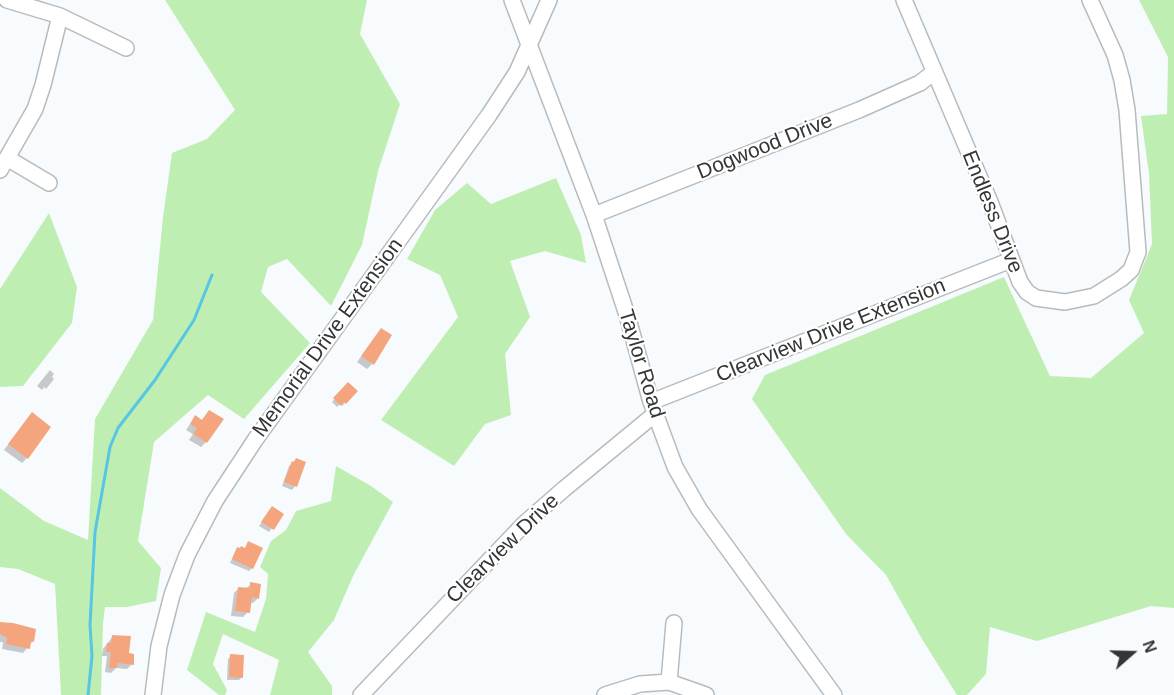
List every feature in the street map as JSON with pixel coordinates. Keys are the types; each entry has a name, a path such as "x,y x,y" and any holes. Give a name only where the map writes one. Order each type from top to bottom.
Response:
{"street":[{"path":"7,0 60,16 126,48"},
{"name":"Taylor Road","path":"512,0 594,215 627,315 653,408 675,468 699,510 834,695"},
{"name":"Memorial Drive Extension","path":"157,694 159,646 172,595 187,555 215,501 255,440 489,116 517,72 549,0"},
{"name":"Endless Drive","path":"904,0 990,202 1020,282 1027,292 1036,298 1065,302 1083,299 1102,292 1125,276 1134,263 1138,243 1122,81 1115,55 1090,0"},
{"path":"50,183 4,164 38,101 60,16"},
{"name":"Dogwood Drive","path":"594,215 859,110 920,82 934,72"},
{"name":"Clearview Drive Extension","path":"653,408 1011,260"},
{"name":"Clearview Drive","path":"361,695 524,524 653,408"},
{"path":"669,682 675,623"},
{"path":"605,695 640,684 669,682 706,695"}],"green space":[{"path":"165,0 367,0 360,34 400,104 378,171 362,245 331,306 287,259 268,267 261,292 310,343 244,419 208,395 154,442 138,541 161,568 156,601 127,607 105,607 101,695 61,695 55,584 18,569 0,567 0,488 44,521 88,540 95,419 153,320 172,153 207,139 235,110"},
{"path":"1139,0 1174,0 1174,608 1151,606 1037,641 990,627 986,674 967,695 957,695 886,575 846,534 752,399 765,375 1004,277 1050,376 1091,378 1144,333 1129,300 1152,244 1149,174 1141,116 1167,114 1168,57"},
{"path":"556,178 581,235 586,263 545,251 510,261 530,317 505,354 511,415 485,424 454,466 381,420 458,317 440,275 407,259 435,210 467,183 491,204"},
{"path":"49,213 77,287 72,323 23,386 0,387 0,289"},
{"path":"336,466 393,502 353,576 334,620 308,652 332,686 332,695 270,695 279,660 223,634 213,664 227,690 225,695 219,695 187,670 206,612 255,632 266,599 268,574 260,567 271,541 286,530 296,511 331,501"}],"building":[{"path":"381,328 392,335 374,365 361,356"},
{"path":"348,382 358,391 346,404 344,402 341,406 333,398"},
{"path":"209,410 224,419 207,443 193,434 197,428 190,424 195,415 202,420"},
{"path":"32,412 51,427 28,459 8,444"},
{"path":"296,458 306,462 297,487 284,482 292,461 294,462"},
{"path":"272,506 284,514 274,530 261,522"},
{"path":"248,541 263,548 253,569 232,559 237,547 245,548"},
{"path":"250,582 261,584 259,599 252,597 250,613 235,611 238,587 250,588"},
{"path":"0,622 36,629 34,642 31,641 30,649 6,644 7,638 0,634"},
{"path":"112,635 131,636 129,653 134,654 134,665 118,663 117,668 109,668 111,652 106,652 107,643 111,643"},
{"path":"230,654 244,655 243,678 229,677"}],"waterway":[{"path":"88,695 92,656 90,625 95,532 110,447 118,428 155,380 194,320 212,275"}]}
